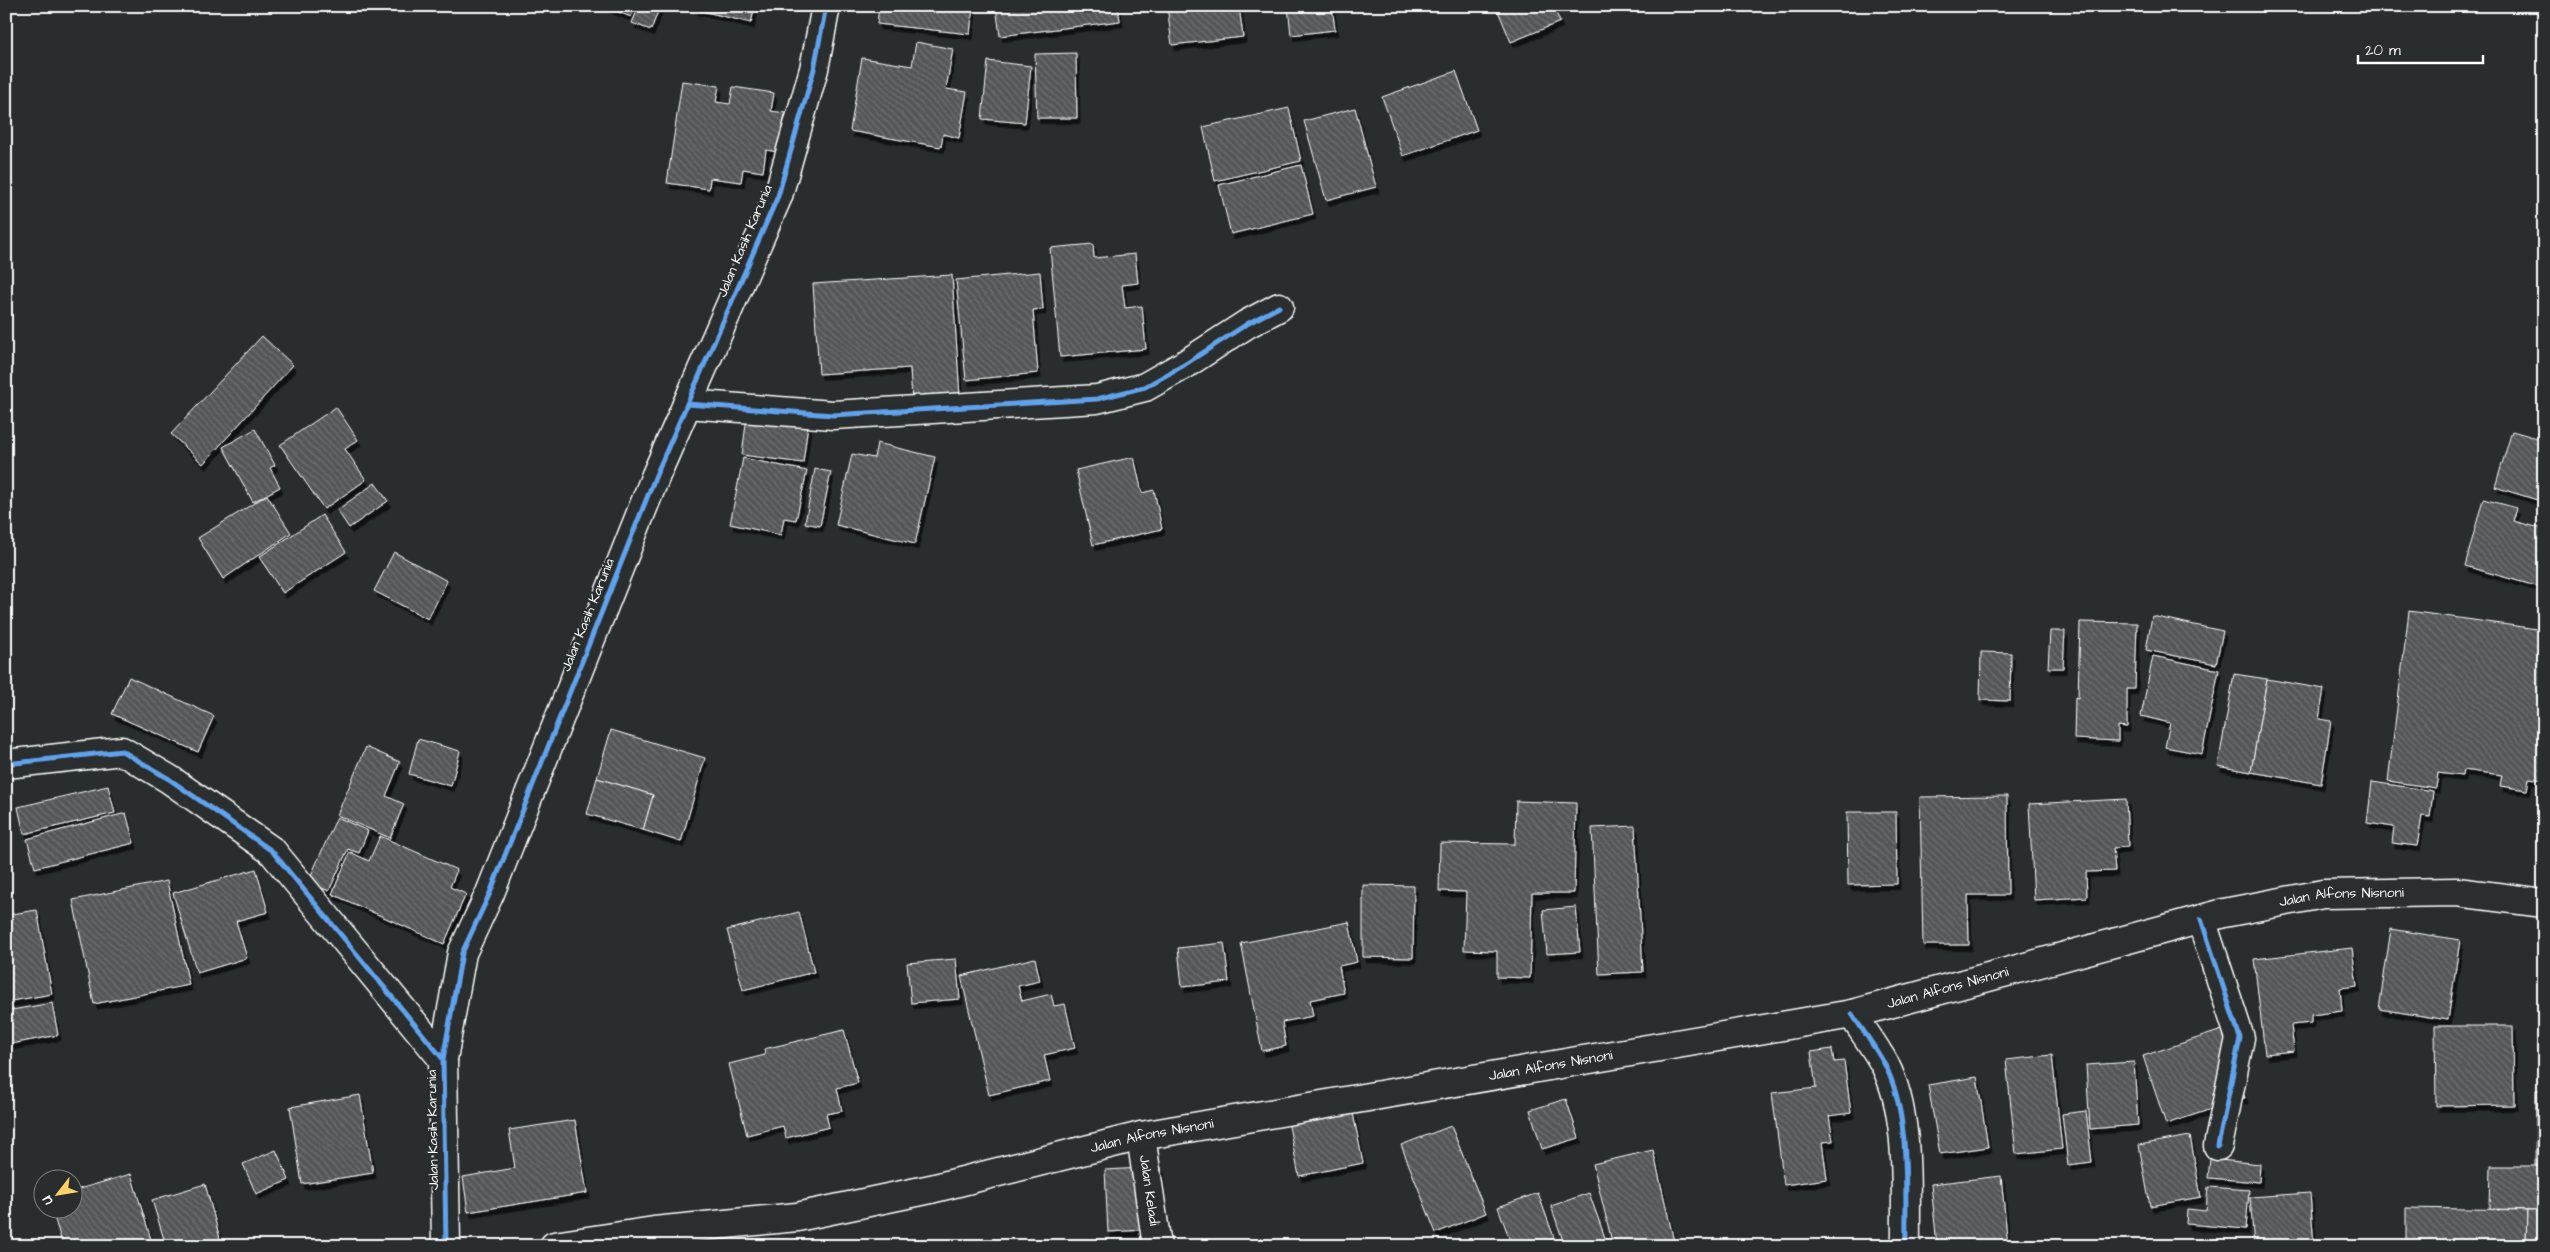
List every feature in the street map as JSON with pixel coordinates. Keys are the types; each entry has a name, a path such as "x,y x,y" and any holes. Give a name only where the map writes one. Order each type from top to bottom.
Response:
{"street":[{"name":"Jalan Kasih Karunia","path":"446,1246 443,1059 462,953 490,893 656,475 778,196 814,69 826,6"},
{"path":"687,404 833,415 1097,400 1145,387 1184,365 1246,324 1279,307"},
{"path":"7,760 122,751 169,778 272,851 443,1059"},
{"name":"Jalan Alfons Nisnoni","path":"554,1246 654,1231 797,1217 931,1189 1141,1136 1852,1014 2201,919 2323,894 2457,892 2544,903"},
{"path":"2201,919 2240,1038 2218,1146"},
{"path":"1852,1014 1885,1066 1898,1102 1904,1158 1906,1246"},
{"name":"Jalan Keladi","path":"1141,1136 1157,1246"}],"building":[{"path":"604,6 635,6 631,17"},
{"path":"639,6 660,6 651,30 632,23"},
{"path":"694,6 755,6 751,23 694,9"},
{"path":"879,6 973,6 970,34 877,24"},
{"path":"996,6 1118,6 1120,21 1000,36"},
{"path":"1167,6 1239,6 1243,37 1172,45"},
{"path":"1288,6 1332,6 1335,30 1291,35"},
{"path":"1496,6 1553,6 1560,22 1511,42"},
{"path":"916,42 953,49 946,89 967,92 959,138 943,134 941,147 850,131 862,58 912,66"},
{"path":"1076,53 1077,118 1037,118 1035,54"},
{"path":"988,61 1031,66 1025,123 982,119"},
{"path":"1456,71 1477,130 1403,156 1382,97"},
{"path":"682,81 719,86 716,102 730,104 733,87 774,93 771,111 785,113 779,152 766,150 763,172 743,169 741,182 710,178 709,189 667,183"},
{"path":"1289,108 1301,161 1215,181 1203,127"},
{"path":"1355,108 1376,187 1326,200 1304,121"},
{"path":"1301,165 1313,214 1231,234 1219,185"},
{"path":"1093,244 1094,258 1135,254 1138,283 1122,285 1125,308 1142,306 1146,349 1060,357 1050,248"},
{"path":"1040,272 1043,309 1033,310 1038,373 966,380 956,280"},
{"path":"952,275 960,397 912,400 910,368 819,374 813,284"},
{"path":"262,336 293,365 203,464 171,434"},
{"path":"336,407 358,440 345,449 366,480 324,509 280,445"},
{"path":"747,416 808,424 803,463 742,455"},
{"path":"255,429 275,465 270,468 280,487 253,502 223,447"},
{"path":"2512,431 2544,440 2544,502 2495,487"},
{"path":"877,443 935,457 915,544 836,525 852,454 874,458"},
{"path":"1134,457 1142,493 1154,490 1162,529 1093,545 1076,470"},
{"path":"743,458 807,471 796,520 784,518 781,535 730,524"},
{"path":"815,469 831,472 820,526 805,523"},
{"path":"375,483 388,501 349,528 337,510"},
{"path":"267,495 291,533 223,579 198,538"},
{"path":"2483,499 2517,508 2513,521 2544,529 2543,588 2465,566"},
{"path":"322,515 346,552 283,593 259,557"},
{"path":"394,552 447,581 428,619 374,591"},
{"path":"2409,611 2544,630 2544,780 2529,778 2527,790 2500,786 2502,775 2463,770 2462,776 2438,773 2436,788 2388,781"},
{"path":"2152,616 2223,631 2216,664 2146,650"},
{"path":"2080,622 2137,623 2135,689 2127,689 2127,727 2118,726 2118,741 2074,739 2075,697 2078,698"},
{"path":"2050,631 2065,631 2063,668 2048,668"},
{"path":"1981,652 2011,653 2010,701 1980,700"},
{"path":"2153,656 2219,670 2202,754 2165,747 2170,723 2141,716"},
{"path":"2234,674 2267,679 2251,772 2218,766"},
{"path":"129,677 214,716 198,752 112,714"},
{"path":"2267,679 2324,689 2319,719 2331,721 2321,784 2251,772"},
{"path":"611,730 705,758 681,842 643,830 653,795 597,778"},
{"path":"418,739 460,751 451,786 409,774"},
{"path":"366,747 400,762 386,796 404,804 390,838 337,815"},
{"path":"597,778 653,795 643,830 587,814"},
{"path":"2372,782 2433,791 2430,817 2422,816 2417,846 2392,843 2394,827 2367,823"},
{"path":"108,786 115,813 24,834 18,807"},
{"path":"2007,796 2008,895 1968,895 1969,945 1923,945 1920,797"},
{"path":"2126,799 2128,847 2113,848 2115,871 2086,872 2087,897 2034,900 2029,804"},
{"path":"1516,801 1576,803 1574,893 1532,893 1530,978 1497,977 1497,951 1464,950 1466,892 1439,891 1440,843 1515,844"},
{"path":"1847,812 1896,812 1897,884 1848,885"},
{"path":"126,813 134,843 35,868 27,839"},
{"path":"337,817 368,831 359,853 348,849 329,891 308,882"},
{"path":"1635,826 1643,972 1599,974 1592,828"},
{"path":"380,836 457,870 450,887 466,894 444,944 332,894 350,852 369,861"},
{"path":"256,869 268,912 236,921 247,958 197,973 173,893"},
{"path":"167,881 189,985 94,1004 73,900"},
{"path":"1363,885 1414,886 1413,958 1363,957"},
{"path":"1576,907 1580,952 1547,954 1543,910"},
{"path":"37,910 52,994 6,1002 6,915"},
{"path":"799,912 814,972 743,990 727,930"},
{"path":"1349,922 1357,962 1339,966 1344,993 1310,1000 1313,1016 1282,1022 1286,1046 1262,1051 1241,943"},
{"path":"2391,929 2460,940 2448,1020 2379,1009"},
{"path":"1224,943 1229,982 1182,987 1178,948"},
{"path":"2352,948 2357,986 2340,988 2342,1011 2311,1015 2311,1023 2291,1025 2294,1051 2265,1054 2254,959"},
{"path":"1035,958 1040,981 1018,986 1022,1001 1051,994 1054,1006 1065,1004 1075,1048 1044,1055 1050,1081 989,1095 961,976"},
{"path":"956,959 960,999 911,1003 907,963"},
{"path":"52,1003 58,1035 6,1045 6,1011"},
{"path":"2435,1026 2513,1026 2514,1105 2436,1106"},
{"path":"844,1030 858,1083 837,1088 842,1111 826,1114 829,1127 786,1138 783,1126 747,1135 729,1064 765,1055 764,1049"},
{"path":"2222,1030 2245,1098 2166,1124 2143,1056"},
{"path":"1832,1049 1834,1062 1844,1061 1851,1113 1829,1116 1833,1141 1822,1142 1827,1179 1784,1185 1772,1093 1816,1088 1811,1052"},
{"path":"2052,1055 2062,1149 2016,1154 2006,1060"},
{"path":"2134,1062 2138,1125 2090,1129 2086,1065"},
{"path":"1977,1077 1988,1147 1940,1154 1928,1085"},
{"path":"2536,1090 2544,1090 2544,1166 2535,1166"},
{"path":"360,1095 373,1173 302,1184 290,1107"},
{"path":"1566,1099 1579,1138 1542,1149 1530,1110"},
{"path":"1352,1108 1363,1163 1299,1176 1288,1121"},
{"path":"2086,1111 2092,1162 2068,1165 2062,1114"},
{"path":"575,1120 587,1193 468,1212 463,1177 515,1168 509,1130"},
{"path":"1451,1126 1486,1213 1436,1233 1401,1145"},
{"path":"2190,1136 2201,1197 2150,1206 2139,1145"},
{"path":"276,1150 289,1180 256,1194 243,1164"},
{"path":"1653,1150 1675,1246 1613,1246 1593,1164"},
{"path":"2210,1159 2260,1164 2259,1182 2208,1178"},
{"path":"2491,1166 2544,1166 2544,1210 2490,1209"},
{"path":"1161,1167 1164,1229 1108,1232 1105,1170"},
{"path":"131,1174 153,1246 63,1246 55,1220 82,1220 82,1188"},
{"path":"2001,1176 2008,1246 1937,1246 1931,1184"},
{"path":"205,1184 222,1246 166,1246 152,1200"},
{"path":"2208,1187 2249,1190 2246,1229 2186,1224 2187,1209 2206,1211"},
{"path":"1538,1193 1557,1246 1512,1246 1498,1207"},
{"path":"1589,1193 1608,1246 1565,1246 1551,1206"},
{"path":"2310,1193 2314,1246 2254,1246 2250,1197"},
{"path":"2406,1208 2527,1210 2526,1246 2406,1246"},
{"path":"2527,1210 2544,1210 2544,1246 2526,1246"}],"cycle path":[{"path":"446,1246 443,1059 462,953 490,893 656,475 778,196 814,69 826,6"},
{"path":"687,404 833,415 1097,399 1145,387 1184,365 1247,324 1279,307"},
{"path":"6,764 122,751 169,779 272,851 443,1059"},
{"path":"2201,919 2240,1038 2218,1146"},
{"path":"1852,1014 1885,1065 1899,1107 1905,1154 1906,1246"}]}
